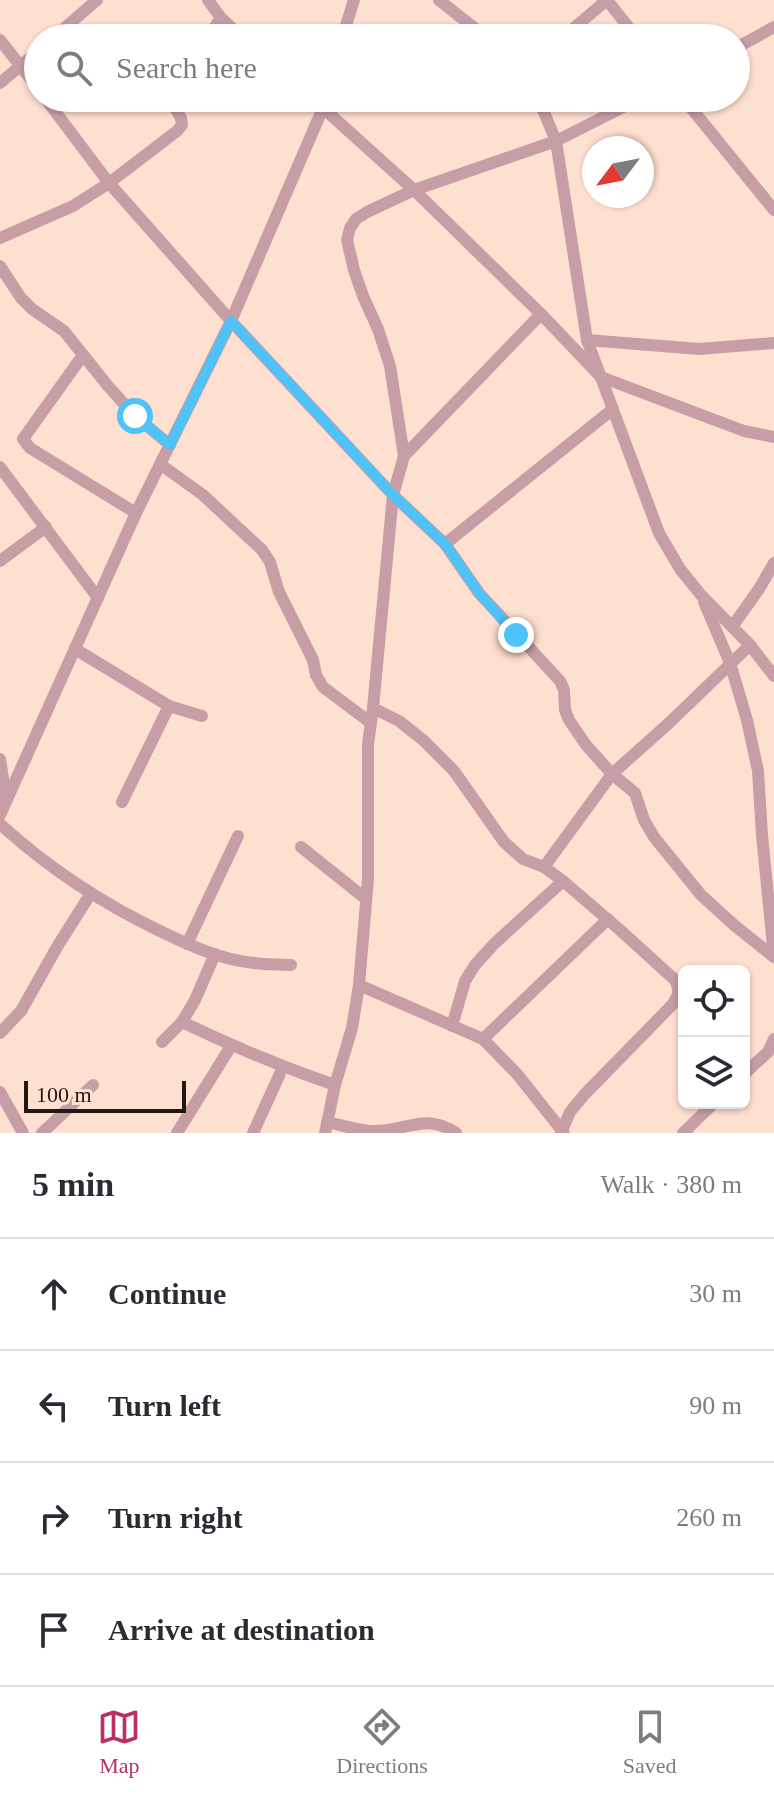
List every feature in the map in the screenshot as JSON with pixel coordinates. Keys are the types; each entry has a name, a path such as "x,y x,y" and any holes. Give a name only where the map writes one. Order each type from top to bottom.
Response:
{"street":[{"path":"69,24 97,0"},
{"path":"208,0 228,24"},
{"path":"346,24 354,0"},
{"path":"439,0 469,24"},
{"path":"579,24 607,0 626,24"},
{"path":"217,24 221,18"},
{"path":"750,40 774,27"},
{"path":"0,40 24,69"},
{"path":"0,83 24,63"},
{"path":"56,112 109,183 231,321 393,495 445,544 479,593 560,681 569,720 612,774 635,793 647,827 701,895 774,957"},
{"path":"0,238 73,206 109,183 177,131 182,125 177,112"},
{"path":"0,815 136,513 231,321 320,112"},
{"path":"333,112 541,314 601,377 744,431 774,437"},
{"path":"544,112 556,141 587,340 659,533 680,569 750,645 774,676"},
{"path":"456,1133 431,1122 371,1131 326,1128 352,1028 359,985 368,879 368,744 393,495 404,456 390,366 354,270 347,240 356,219 367,212 414,190 556,141 613,112"},
{"path":"694,112 774,210"},
{"path":"0,266 21,298 64,331 135,416 170,445"},
{"path":"404,456 541,314"},
{"path":"587,340 699,349 774,343"},
{"path":"83,355 23,439 30,448 136,513"},
{"path":"445,544 613,409"},
{"path":"160,464 203,495 262,550 270,562 279,592 323,687 371,723"},
{"path":"0,467 98,598"},
{"path":"0,561 46,527"},
{"path":"732,627 774,563"},
{"path":"701,595 730,663 758,771 774,957"},
{"path":"544,867 612,774 750,645"},
{"path":"75,649 169,706 202,716"},
{"path":"122,802 169,706"},
{"path":"373,708 399,721 454,771 504,842 523,859 544,867 563,881 675,980 678,997 584,1095 570,1112 563,1132"},
{"path":"0,759 6,798"},
{"path":"0,824 28,850 128,916 215,954 253,963 291,965"},
{"path":"187,944 238,836"},
{"path":"301,847 366,899"},
{"path":"452,1026 465,981 475,965 563,881"},
{"path":"0,1033 21,1011 91,893"},
{"path":"483,1039 608,919"},
{"path":"162,1042 182,1022 215,954"},
{"path":"359,985 483,1039 517,1074 563,1132"},
{"path":"182,1022 231,1046 335,1085"},
{"path":"750,1068 768,1052 774,1039"},
{"path":"177,1133 231,1046"},
{"path":"253,1133 283,1067"},
{"path":"42,1133 93,1085"},
{"path":"0,1092 23,1133"},
{"path":"683,1133 708,1109"}],"route":[{"path":"135,416 170,445 231,321 393,495 445,544 479,593 516,635"}]}
